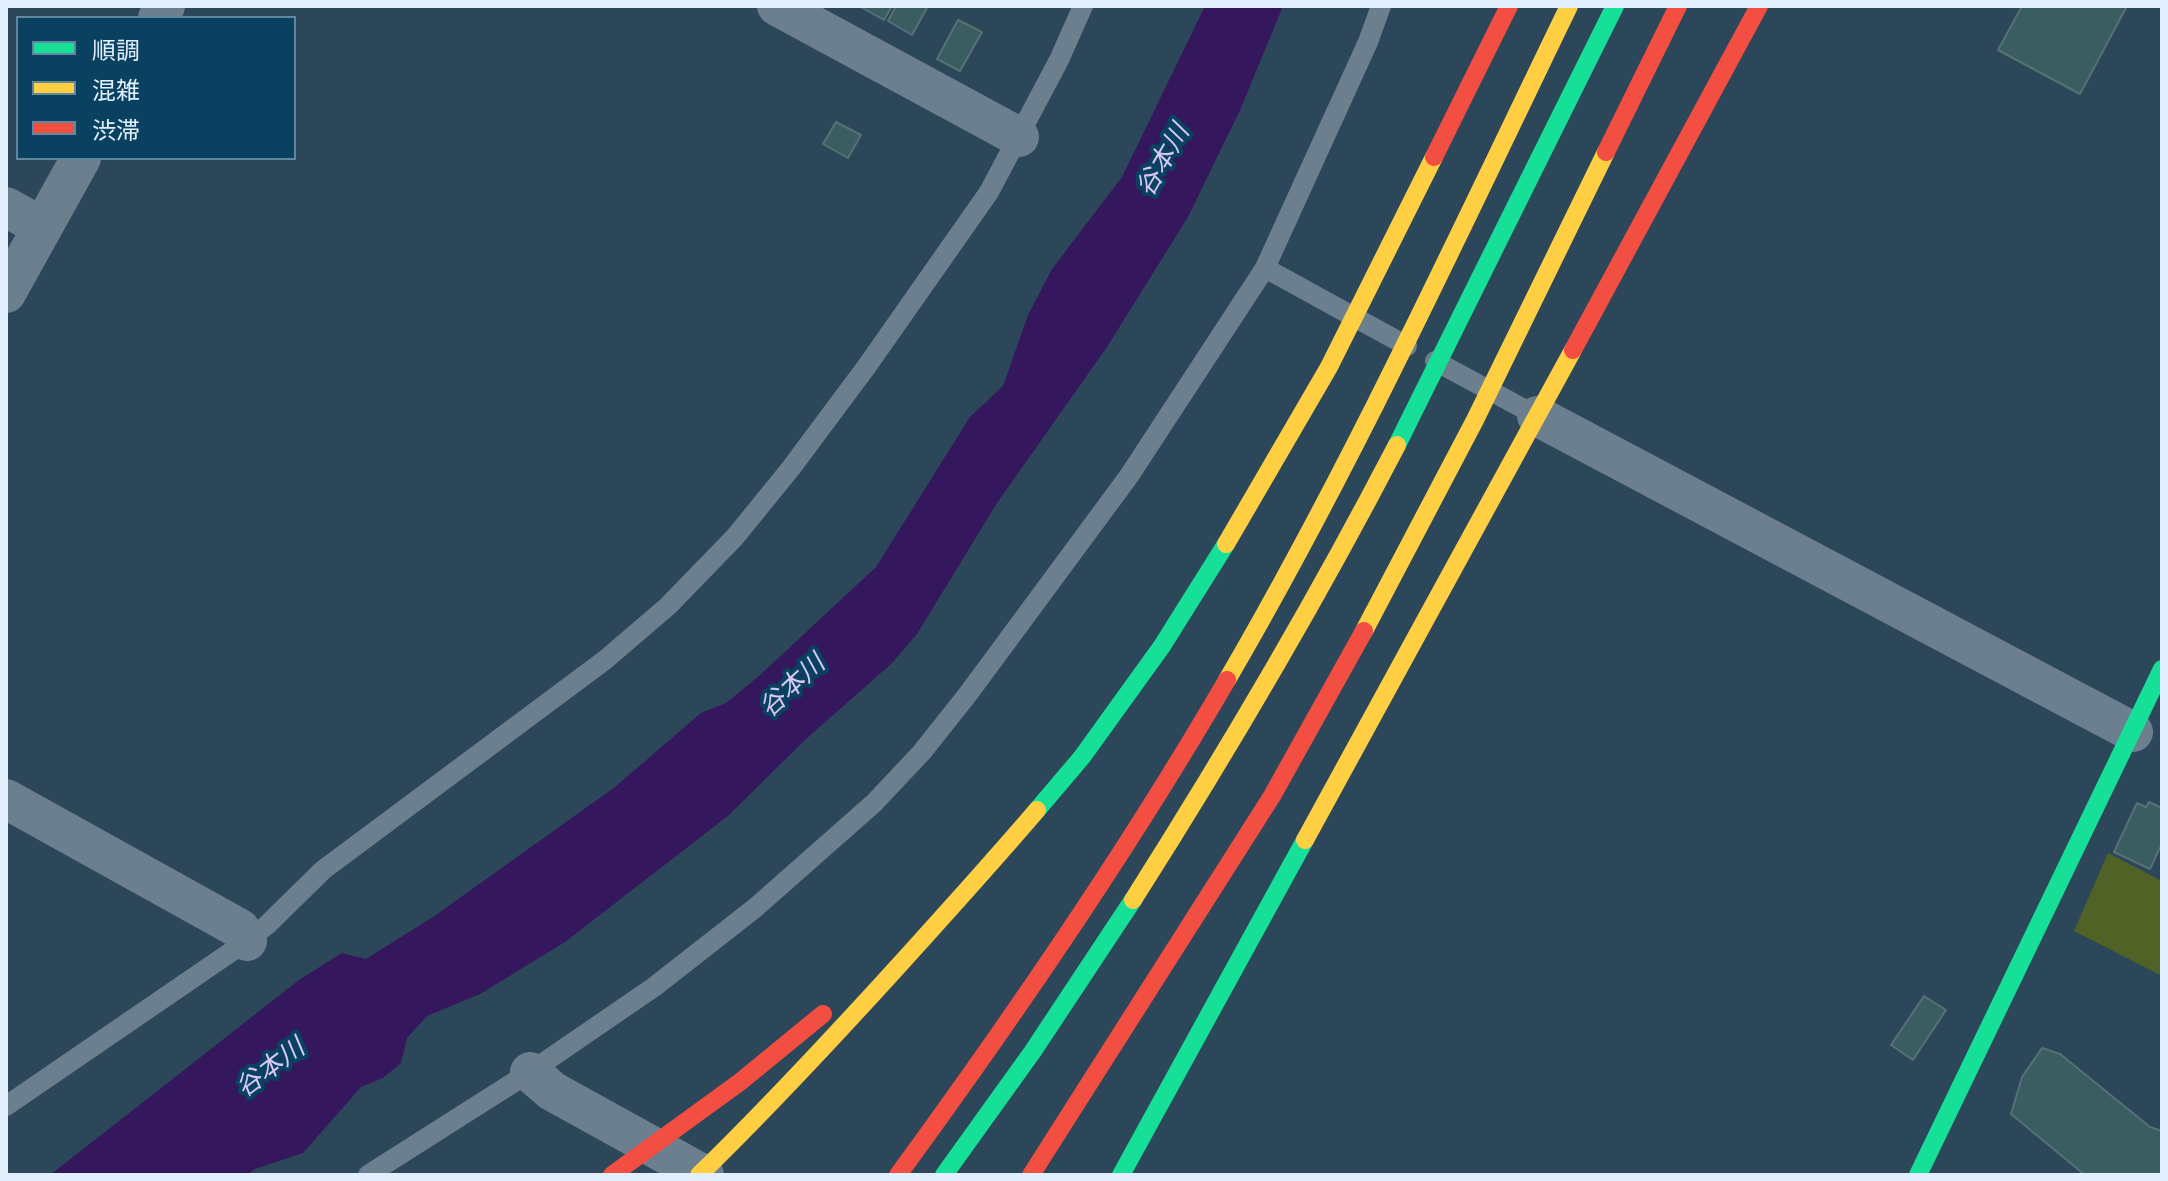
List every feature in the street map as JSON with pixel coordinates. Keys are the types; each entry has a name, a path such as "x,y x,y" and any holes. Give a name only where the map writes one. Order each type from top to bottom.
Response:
{"main road":[{"path":"702,1175 838,1032 999,855 1091,745 1162,646 1245,514 1329,367 1509,6"},
{"path":"898,1175 1074,927 1195,737 1301,548 1388,378 1569,6"},
{"path":"944,1175 993,1110 1113,934 1226,752 1329,573 1615,6"},
{"path":"1031,1175 1272,796 1377,608 1475,420 1678,6"},
{"path":"1121,1175 1759,6"},
{"path":"1940,1175 1920,1171 2162,669"},
{"path":"612,1175 740,1082 847,994 999,855"}],"street":[{"path":"777,6 1019,137"},
{"path":"6,293 80,160"},
{"path":"6,207 42,227"},
{"path":"1537,416 2133,732"},
{"path":"6,799 240,929 247,941"},
{"path":"530,1072 552,1091 702,1175"}],"lane":[{"path":"6,1106 247,941 323,870 581,679 649,624 696,579 761,507 973,217 1019,137 1083,6"},
{"path":"368,1175 530,1072 654,987 755,908 874,803 922,752 1129,476 1265,268 1368,42 1381,6"},
{"path":"1265,268 1537,416"}],"green space":[{"path":"2108,853 2162,881 2160,975 2074,931"}],"water":[{"name":"谷本川","path":"1205,6 1283,6 1241,108 1188,217 1107,347 997,503 917,634 891,664 805,740 729,815 565,942 480,994 427,1016 407,1038 401,1063 383,1078 361,1087 303,1153 255,1169 247,1175 50,1175 299,980 342,953 366,959 433,917 615,787 701,713 726,703 759,676 876,567 970,417 1003,386 1028,315 1052,269 1122,177"}],"building":[{"path":"859,6 892,6 884,20"},
{"path":"896,6 928,6 912,35 888,21"},
{"path":"2022,6 2127,6 2080,94 1998,50"},
{"path":"958,20 982,32 960,71 937,59"},
{"path":"836,122 861,135 848,158 823,144"},
{"path":"2149,802 2162,808 2162,843 2150,869 2114,852 2137,803 2146,807"},
{"path":"1924,996 1946,1010 1913,1060 1891,1045"},
{"path":"2042,1048 2060,1054 2150,1127 2162,1131 2162,1175 2085,1175 2011,1114 2022,1077"}],"traffic: fast":[{"path":"1397,445 1615,6"},
{"path":"1037,810 1082,757 1162,646 1226,544"},
{"path":"1918,1175 2162,669"},
{"path":"1121,1175 1305,840"},
{"path":"944,1175 1033,1051 1133,900"}],"traffic: slow":[{"path":"1227,680 1362,431 1569,6"},
{"path":"1364,631 1475,420 1606,152"},
{"path":"1226,544 1329,367 1434,157"},
{"path":"1305,840 1573,350"},
{"path":"1133,900 1270,676 1397,445"},
{"path":"699,1175 845,1025 1037,810"}],"traffic: jam":[{"path":"1434,157 1509,6"},
{"path":"1606,152 1678,6"},
{"path":"1573,350 1759,6"},
{"path":"1031,1175 1272,796 1364,631"},
{"path":"898,1175 1069,932 1227,680"},
{"path":"612,1175 740,1082 823,1014"}]}
